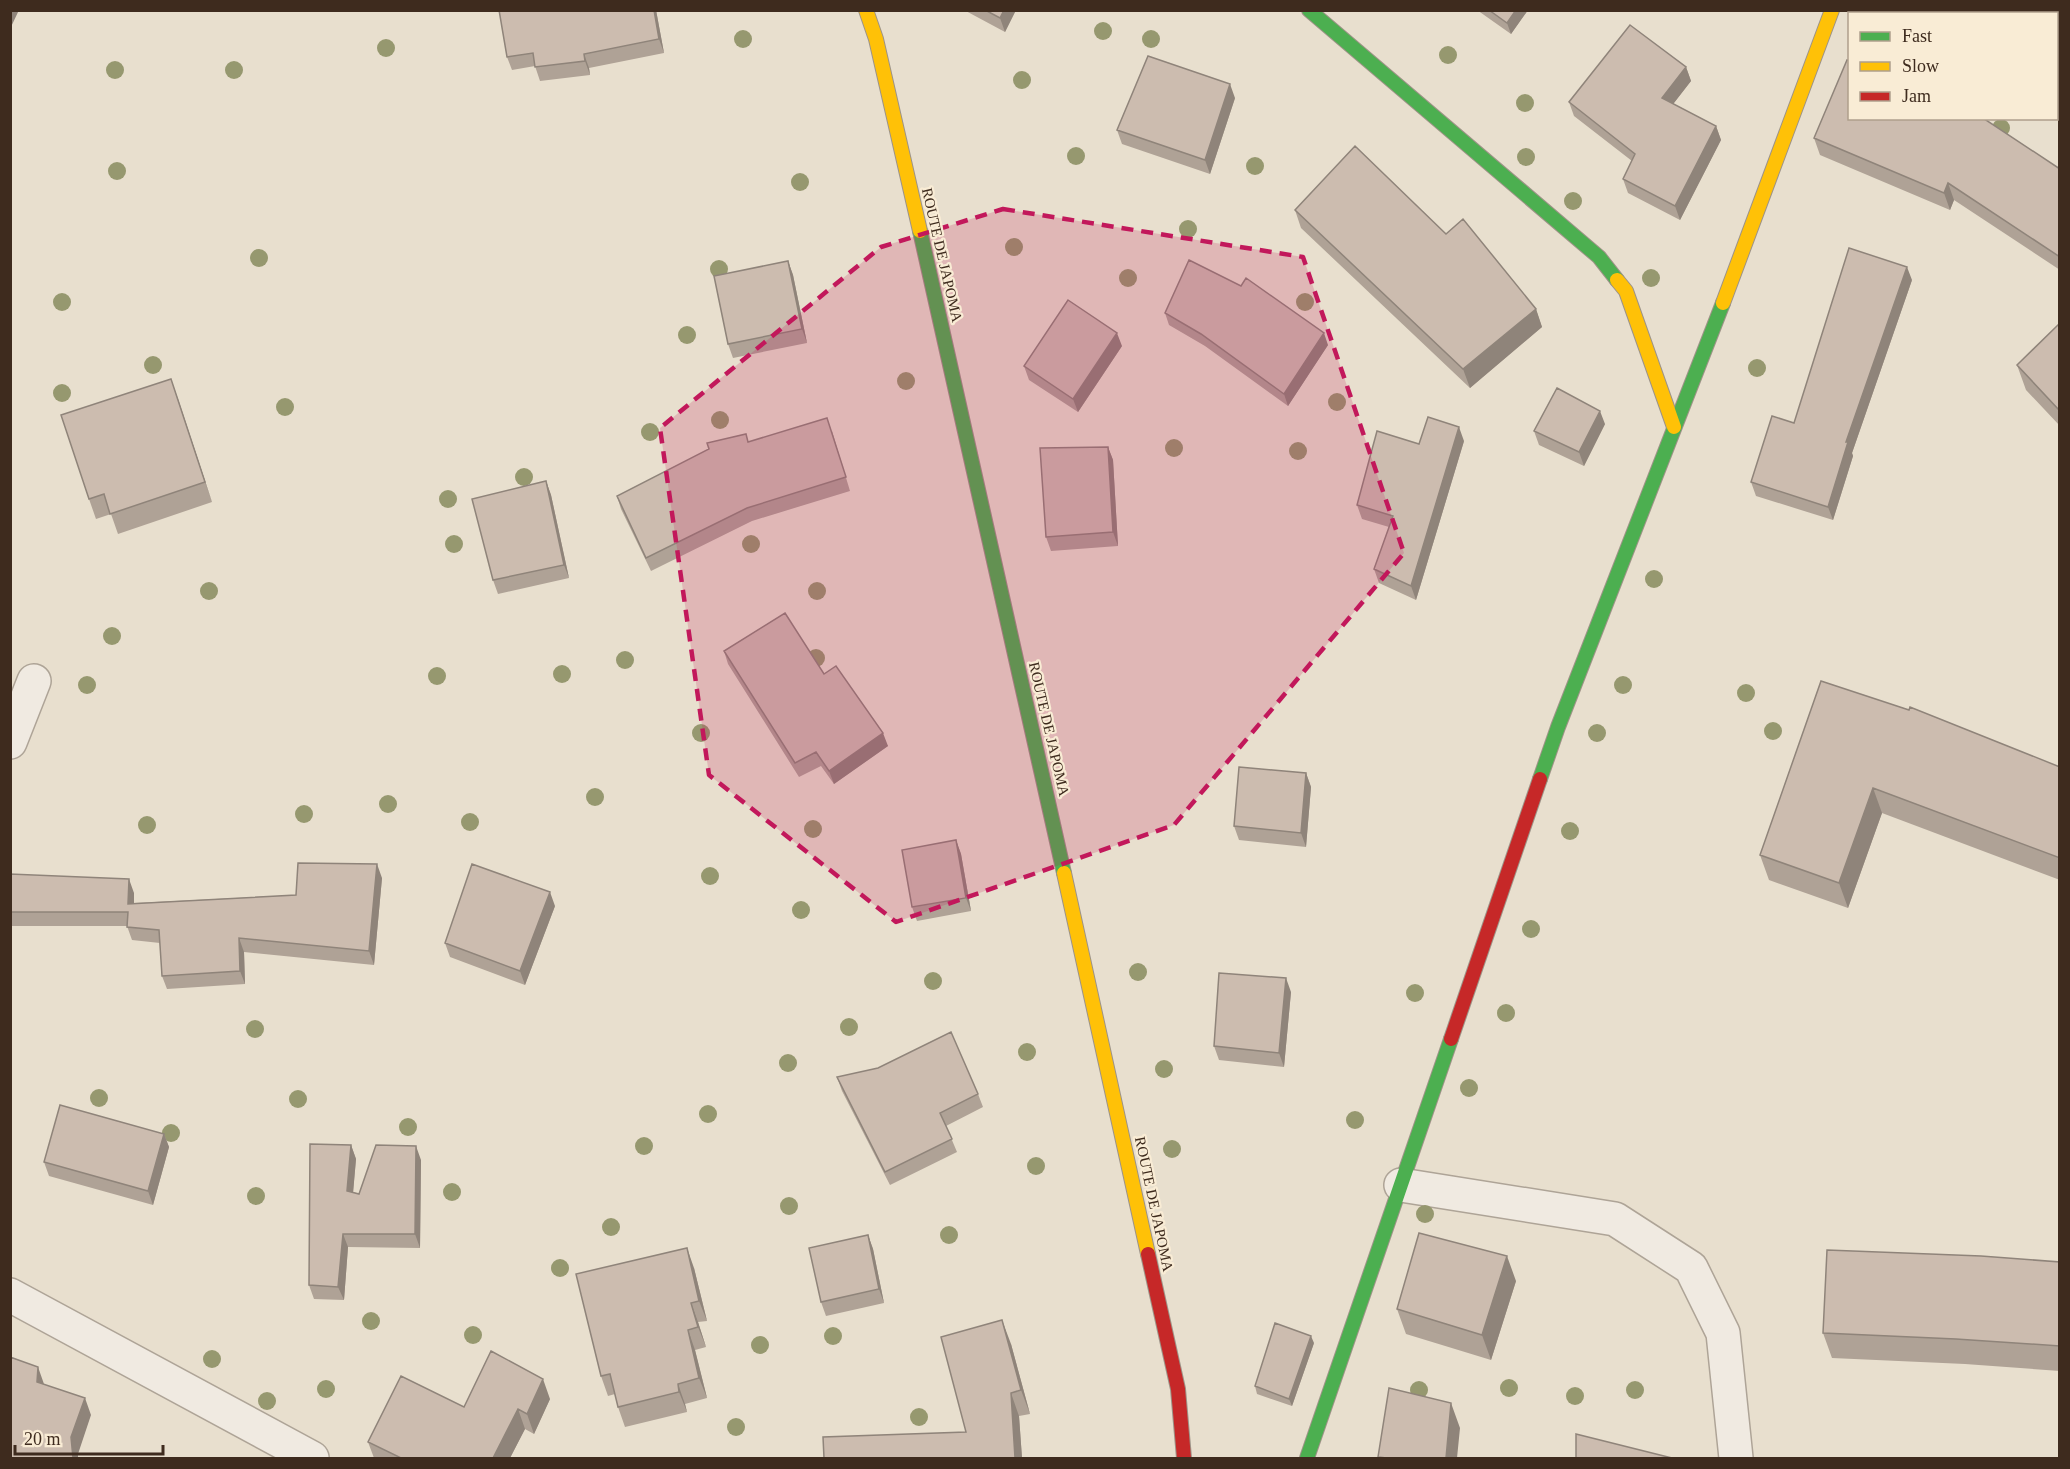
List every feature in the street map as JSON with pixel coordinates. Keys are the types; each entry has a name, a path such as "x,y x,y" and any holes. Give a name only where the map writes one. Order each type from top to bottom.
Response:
{"street":[{"name":"ROUTE DE JAPOMA","path":"867,10 903,156 1053,821 1178,1389 1184,1458"},
{"path":"1309,10 1599,257 1626,291 1674,427"},
{"path":"1307,1458 1558,727 1754,222 1832,10"},
{"path":"10,742 34,681"},
{"path":"1401,1185 1615,1219 1691,1268 1723,1333 1736,1458"},
{"path":"10,1295 312,1458"}],"highlighted area":[{"path":"1003,209 1303,257 1404,553 1174,825 896,922 709,775 660,428 881,247"}],"building":[{"path":"499,10 654,10 659,39 584,54 585,61 535,67 533,53 507,57"},
{"path":"985,10 1004,10 1000,18"},
{"path":"1489,10 1516,10 1507,23"},
{"path":"1630,25 1686,67 1662,98 1716,126 1675,206 1623,179 1635,154 1569,102"},
{"path":"1148,56 1230,84 1205,160 1117,130"},
{"path":"1847,60 1848,120 1986,120 2060,169 2060,257 1948,183 1944,193 1814,138"},
{"path":"1355,146 1446,234 1463,219 1536,309 1463,369 1295,210"},
{"path":"1849,248 1907,267 1846,442 1848,442 1828,507 1751,482 1772,416 1794,423"},
{"path":"1189,260 1241,286 1246,278 1324,333 1284,394 1201,334 1165,313"},
{"path":"788,261 802,329 728,344 714,276"},
{"path":"1068,300 1117,333 1073,399 1024,366"},
{"path":"2060,323 2060,411 2017,365"},
{"path":"171,379 205,482 110,514 104,494 89,499 61,415"},
{"path":"1557,388 1600,411 1579,452 1534,431"},
{"path":"1428,417 1459,427 1411,586 1374,569 1393,516 1357,505 1377,431 1419,444"},
{"path":"827,418 846,477 747,508 646,558 617,496 709,449 707,443 746,434 748,442"},
{"path":"1108,447 1113,532 1046,537 1040,448"},
{"path":"546,481 564,565 493,580 472,499"},
{"path":"785,613 824,674 836,666 883,733 829,771 816,752 795,763 724,651"},
{"path":"1821,681 1909,710 1910,707 2060,767 2060,858 1873,788 1839,883 1760,855"},
{"path":"1239,767 1306,773 1301,833 1234,826"},
{"path":"956,840 966,898 912,907 902,850"},
{"path":"298,863 377,864 369,951 239,938 240,971 162,976 159,930 127,927 128,912 10,912 10,874 129,879 128,904 296,895"},
{"path":"472,864 550,892 520,971 445,943"},
{"path":"1219,973 1286,978 1279,1053 1214,1046"},
{"path":"951,1032 978,1094 940,1113 952,1139 885,1172 837,1077 878,1068"},
{"path":"60,1105 164,1134 148,1191 44,1162"},
{"path":"310,1144 351,1145 347,1191 359,1194 376,1145 416,1146 415,1234 343,1234 338,1287 309,1285"},
{"path":"1419,1233 1507,1256 1482,1335 1397,1309"},
{"path":"868,1235 879,1289 821,1302 809,1248"},
{"path":"687,1248 699,1301 691,1303 698,1327 688,1330 699,1378 678,1384 679,1392 618,1407 610,1374 601,1376 576,1274"},
{"path":"1827,1250 1981,1256 2060,1262 2060,1346 1823,1333"},
{"path":"1002,1320 1021,1390 1011,1393 1015,1458 824,1458 823,1437 966,1432 941,1337"},
{"path":"1275,1323 1311,1336 1289,1399 1255,1386"},
{"path":"491,1351 543,1379 527,1414 518,1409 493,1458 401,1458 368,1442 401,1376 464,1407"},
{"path":"10,1357 38,1367 37,1382 85,1398 71,1437 73,1458 10,1458"},
{"path":"1389,1388 1451,1403 1446,1458 1378,1457"},
{"path":"1576,1434 1672,1458 1576,1458"}],"traffic: fast":[{"path":"1309,10 1599,257 1617,280"},
{"path":"920,231 1064,873"},
{"path":"1540,779 1558,727 1723,303"},
{"path":"1307,1458 1451,1039"}],"traffic: slow":[{"path":"866,10 876,39 920,231"},
{"path":"1723,303 1832,10"},
{"path":"1617,280 1626,291 1674,427"},
{"path":"1064,873 1148,1254"}],"traffic: jam":[{"path":"1451,1039 1540,779"},
{"path":"1148,1254 1178,1389 1184,1458"}]}
